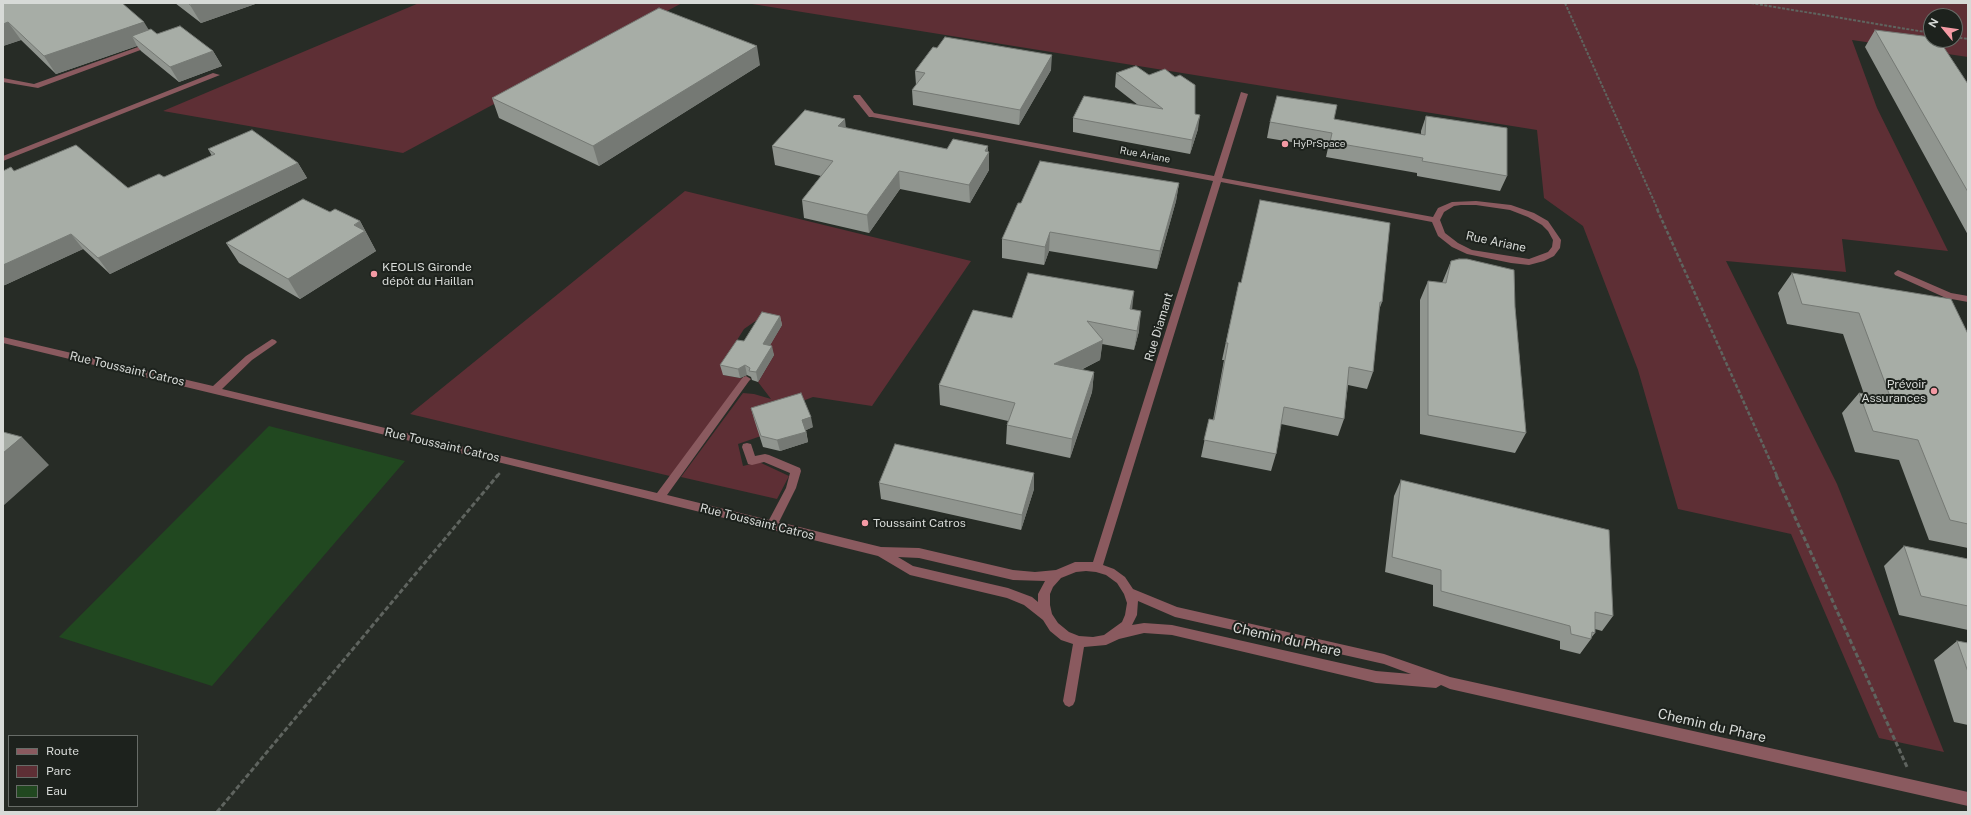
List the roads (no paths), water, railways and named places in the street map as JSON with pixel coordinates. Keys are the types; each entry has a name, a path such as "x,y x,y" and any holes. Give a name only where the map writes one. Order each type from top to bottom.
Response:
{"street":[{"path":"3,80 35,86 158,42"},
{"path":"3,159 216,75"},
{"name":"Rue Diamant","path":"1096,567 1244,94"},
{"name":"Rue Ariane","path":"857,97 872,115 1436,220"},
{"name":"Rue Ariane","path":"1461,202 1511,208 1531,215 1545,223 1552,230 1557,240 1556,248 1551,254 1542,259 1529,262 1470,252 1455,245 1441,234 1436,220 1441,210 1452,204 1461,202"},
{"path":"1898,273 1949,296 1968,299"},
{"path":"1949,296 1956,309"},
{"name":"Rue Toussaint Catros","path":"3,340 510,461 881,552 919,553 1013,575 1035,577 1057,575"},
{"path":"215,390 249,358 272,342"},
{"path":"659,498 746,379"},
{"path":"747,447 752,461 765,458 796,471 791,488 772,525"},
{"name":"Rue Toussaint Catros","path":"881,552 910,570 1008,592 1028,601 1047,616"},
{"path":"1075,567 1096,567 1110,572 1121,580 1129,592 1133,603 1132,615 1126,626 1117,634 1106,640 1093,642 1079,641 1054,627 1047,616 1044,605 1044,594 1049,584 1057,575 1075,567"},
{"name":"Chemin du Phare","path":"1129,592 1175,612 1384,659 1450,683 1968,799"},
{"name":"Chemin du Phare","path":"1117,634 1144,628 1172,630 1376,677 1450,683"},
{"path":"1069,701 1079,641"}],"water":[{"path":"269,426 405,461 212,686 59,637"}],"place":[{"name":"HyPrSpace","path":"1285,144"},
{"name":"KEOLIS Gironde dépôt du Haillan","path":"374,274"},
{"name":"Prévoir Assurances","path":"1934,391"},
{"name":"Toussaint Catros","path":"865,523"}]}
